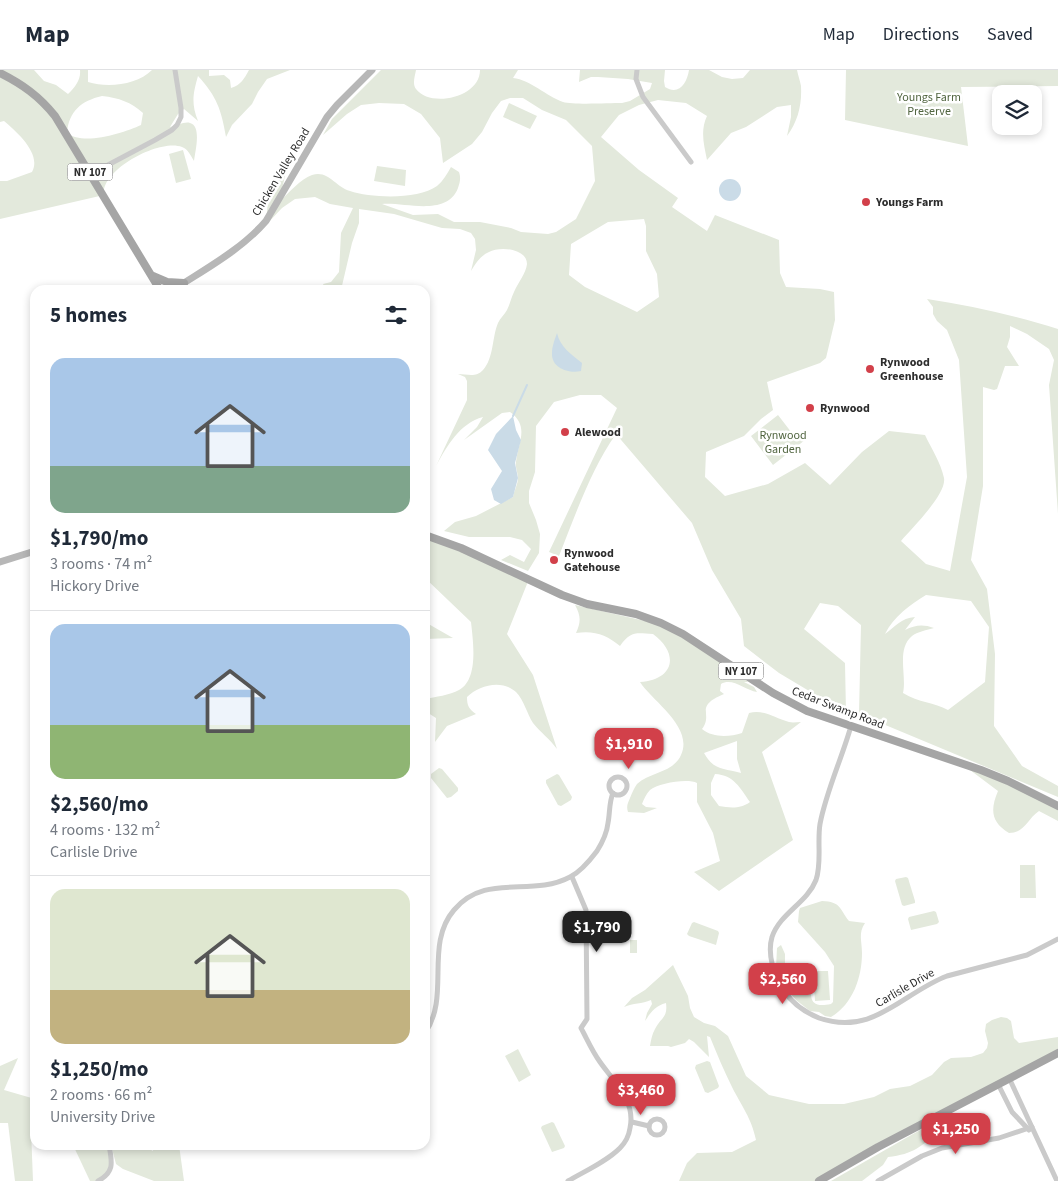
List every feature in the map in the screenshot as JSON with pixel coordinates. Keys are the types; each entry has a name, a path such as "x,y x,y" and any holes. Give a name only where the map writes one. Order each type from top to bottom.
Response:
{"main road":[{"name":"Chicken Valley Road","path":"181,285 227,255 257,232 266,221 327,117 372,70"},
{"name":"NY 107","path":"0,73 28,88 44,102 55,116 157,285"},
{"path":"152,276 165,281 184,283"},
{"name":"Cedar Swamp Road","path":"430,537 461,548 562,595 587,604 636,614 661,622 683,634 785,700 807,711 981,770 1058,806"},
{"path":"0,562 30,553"},
{"path":"819,1181 878,1147 1058,1054"}],"street":[{"path":"91,174 155,140 177,125 181,117 181,108 175,70"},
{"path":"637,70 636,79 643,97 691,162"},
{"name":"Carlisle Drive","path":"851,726 820,822 816,879 807,895 778,926 772,937 771,952 774,970 783,989 794,1004 812,1015 836,1022 850,1023 868,1020 883,1014 919,988 934,981 949,975 1033,952 1058,938"},
{"path":"430,1024 437,1004 439,938 443,926 454,909 472,894 487,888 541,886 572,877 590,859 601,844 608,825 613,793"},
{"path":"568,1181 622,1147 629,1134 632,1122 626,1098 599,1060 580,1028 587,1019 586,910 572,877"},
{"path":"1010,1080 1030,1128 1038,1140 1057,1181"},
{"path":"999,1086 1012,1112 1030,1128"},
{"path":"632,1122 649,1126"},
{"path":"878,1181 922,1156 942,1148 999,1138 1030,1128"},
{"path":"98,1181 105,1177 110,1170 110,1150"}],"green space":[{"path":"0,70 34,70 44,81 56,85 68,94 80,77 80,70 88,70 88,82 113,85 138,79 152,70 209,70 209,76 224,75 230,80 231,88 244,79 249,70 290,70 267,79 252,104 232,125 226,137 214,97 198,76 195,88 194,109 198,121 184,109 178,114 170,127 186,123 194,125 197,140 194,161 188,151 182,147 172,145 160,147 133,158 121,166 105,185 104,195 0,219 0,181 7,181 32,172 34,158 27,144 15,131 4,121 0,122 0,73 55,113","holes":["102,96 119,99 138,109 143,113 141,125 104,137 83,138 74,137 67,133 70,119 77,108 88,101"]},
{"path":"381,70 416,70 414,82 416,89 423,95 442,99 463,93 472,87 478,80 480,70 518,70 513,78 520,79 563,102 583,104 630,101 650,89 652,83 598,77 591,77 579,82 580,70 665,70 665,87 674,90 682,87 689,70 709,70 722,77 732,79 743,78 750,70 797,70 801,86 801,100 797,119 787,136 791,117 791,105 777,107 746,127 731,133 707,160 703,133 707,116 686,103 658,100 639,105 619,115 601,137 639,170 678,198 672,207 707,231 715,215 779,240 780,273 786,287 820,289 834,292 835,320 826,358 820,363 767,382 773,410 744,436 706,452 705,477 725,496 768,484 805,463 830,485 862,452 889,431 925,435 941,467 944,478 943,485 935,502 901,541 926,564 950,571 967,477 959,360 947,330 937,321 933,314 933,307 927,299 993,311 1058,329 1058,514 1049,385 1054,360 1049,349 1027,334 1010,326 1010,337 1007,347 1019,366 1005,366 997,389 983,387 983,486 971,560 987,589 995,654 994,726 1022,766 1058,786 1058,797 859,714 861,625 838,606 820,603 804,629 845,663 846,713 779,673 744,646 741,619 712,570 692,523 616,434 591,477 559,556 549,552 617,408 601,395 580,395 554,402 536,426 535,472 529,491 529,503 540,534 539,553 528,571 501,560 510,555 524,562 531,549 522,540 510,537 469,537 444,531 455,522 476,516 513,497 517,485 516,464 521,429 520,423 510,412 502,413 464,440 477,427 483,417 468,424 455,436 436,466 467,400 467,381 465,377 458,374 477,374 487,365 498,323 507,310 525,271 526,259 518,252 512,250 494,250 481,258 471,271 476,250 475,239 471,233 460,229 442,228 394,214 359,209 359,223 352,243 342,285 324,285 331,282 339,272 341,233 353,208 330,204 315,197 295,199 282,208 266,225 268,199 277,175 290,154 279,202 299,183 312,175 318,174 328,177 345,189 359,193 382,196 418,194 429,191 437,186 451,167 459,172 460,182 453,197 445,202 424,206 382,204 413,215 438,214 454,222 480,222 511,228 521,232 548,234 556,232 576,219 595,181 592,146 566,120 542,110 523,98 510,98 501,101 482,132 472,144 443,163 440,138 421,114 404,104 379,103 361,105 347,114 323,135 332,119","holes":["644,219 646,226 646,251 657,274 659,297 637,312 585,287 569,275 571,244 608,222","926,595 971,601 989,627 985,682 948,710 903,693 903,655 907,641 917,633 934,628 919,626 905,630 915,617 902,621 885,634 889,628 908,607"]},
{"name":"Youngs Farm Preserve","path":"846,70 1058,70 1058,86 992,85 992,87 961,87 968,146 845,120"},
{"path":"509,103 537,116 530,129 503,117"},
{"path":"183,150 191,179 176,183 169,154"},
{"path":"377,166 406,170 405,186 374,181"},
{"name":"Rynwood Garden","path":"778,415 795,437 800,433 805,440 773,465 751,436"},
{"path":"430,537 529,579 507,634 533,675 557,749 533,723 516,692 510,688 498,685 478,689 467,697 469,707 476,714 447,726 435,742 436,718 430,714 430,698 459,690 470,677 473,659 471,622 430,583"},
{"path":"575,605 654,623 679,634 734,670 748,682 744,682 754,687 757,692 730,682 721,684 720,691 724,694 709,703 706,710 706,719 702,729 706,732 721,736 742,733 749,713 754,712 764,713 789,722 801,722 762,752 793,840 719,891 694,872 720,861 713,833 697,802 697,783 680,781 654,787 647,793 642,804 646,807 657,808 644,813 628,812 628,803 637,784 667,769 681,755 683,745 682,734 677,725 640,682 651,680 666,671 670,657 662,642 653,634 631,635 620,646 600,634 589,632 576,633 580,619","holes":["737,741 737,759 741,773 716,766 704,753","715,774 732,780 740,787 750,802 743,806 719,806 711,795 711,783"]},
{"path":"430,625 453,638 430,639"},
{"path":"962,764 1058,806 1058,821 1039,811 1019,831 1009,833 1003,829 994,815 994,804 998,791"},
{"path":"439,768 458,788 458,791 451,797 447,798 431,778 431,774"},
{"path":"557,774 572,797 571,800 561,806 558,805 546,783 546,780"},
{"path":"1020,865 1035,865 1036,898 1020,898"},
{"path":"908,878 915,903 904,906 902,905 895,881 896,879"},
{"path":"822,901 836,904 849,921 865,923 861,934 862,962 855,989 839,1012 831,1017 819,1012 810,1011 796,1000 784,986 776,968 777,948 781,945 785,954 785,967 789,969 793,966 808,973 811,995 814,1002 823,1005 833,1002 834,966 825,952 798,922 800,908"},
{"path":"934,911 939,922 937,924 911,930 909,917"},
{"path":"694,922 718,931 716,945 687,934"},
{"path":"630,940 637,940 637,953 630,953"},
{"path":"673,965 688,996 694,1017 704,1023 715,1026 728,1036 746,1076 769,1095 809,1104 844,1104 874,1097 890,1089 910,1086 932,1075 944,1062 951,1058 971,1057 983,1053 988,1043 985,1031 986,1024 1001,1017 1011,1021 1014,1038 1019,1043 1058,1037 1058,1053 819,1181 679,1181 687,1163 697,1153 732,1152 756,1140 749,1118 729,1081 710,1037 707,1036 709,1057 689,1039 685,1043 671,1047 650,1046 654,1031 665,1015 666,1003 654,1010 645,1021 652,1004 651,1000 624,1007 632,998 645,990"},
{"path":"813,971 828,971 830,1000 815,1001"},
{"path":"518,1049 531,1075 519,1082 505,1056"},
{"path":"18,1058 4,1090 30,1098 30,1150 32,1150 33,1181 15,1181 8,1123 0,1123 0,1066"},
{"path":"707,1061 710,1062 719,1086 708,1093 705,1092 695,1068 696,1065"},
{"path":"952,1115 963,1115 942,1128 911,1152 888,1157 883,1165 862,1181 831,1181 913,1134"},
{"path":"552,1122 565,1146 552,1152 541,1128"},
{"path":"75,1150 109,1150 110,1170 99,1181 90,1181"},
{"path":"112,1150 180,1150 184,1181 154,1181 123,1169 116,1164"}],"water":[{"path":"730,179 740,186 741,190 734,200 730,201 720,194 719,190 726,180"},
{"path":"557,333 563,346 582,363 581,371 566,371 554,363 552,350"},
{"path":"513,416 516,430 521,440 515,463 518,478 513,497 501,504 494,500 491,489 502,471 488,450 496,434"}],"waterway":[{"path":"513,416 527,385"}],"place":[{"name":"Youngs Farm","path":"866,202"},
{"name":"Rynwood Greenhouse","path":"870,369"},
{"name":"Rynwood","path":"810,408"},
{"name":"Alewood","path":"565,432"},
{"name":"Rynwood Gatehouse","path":"554,560"}]}
